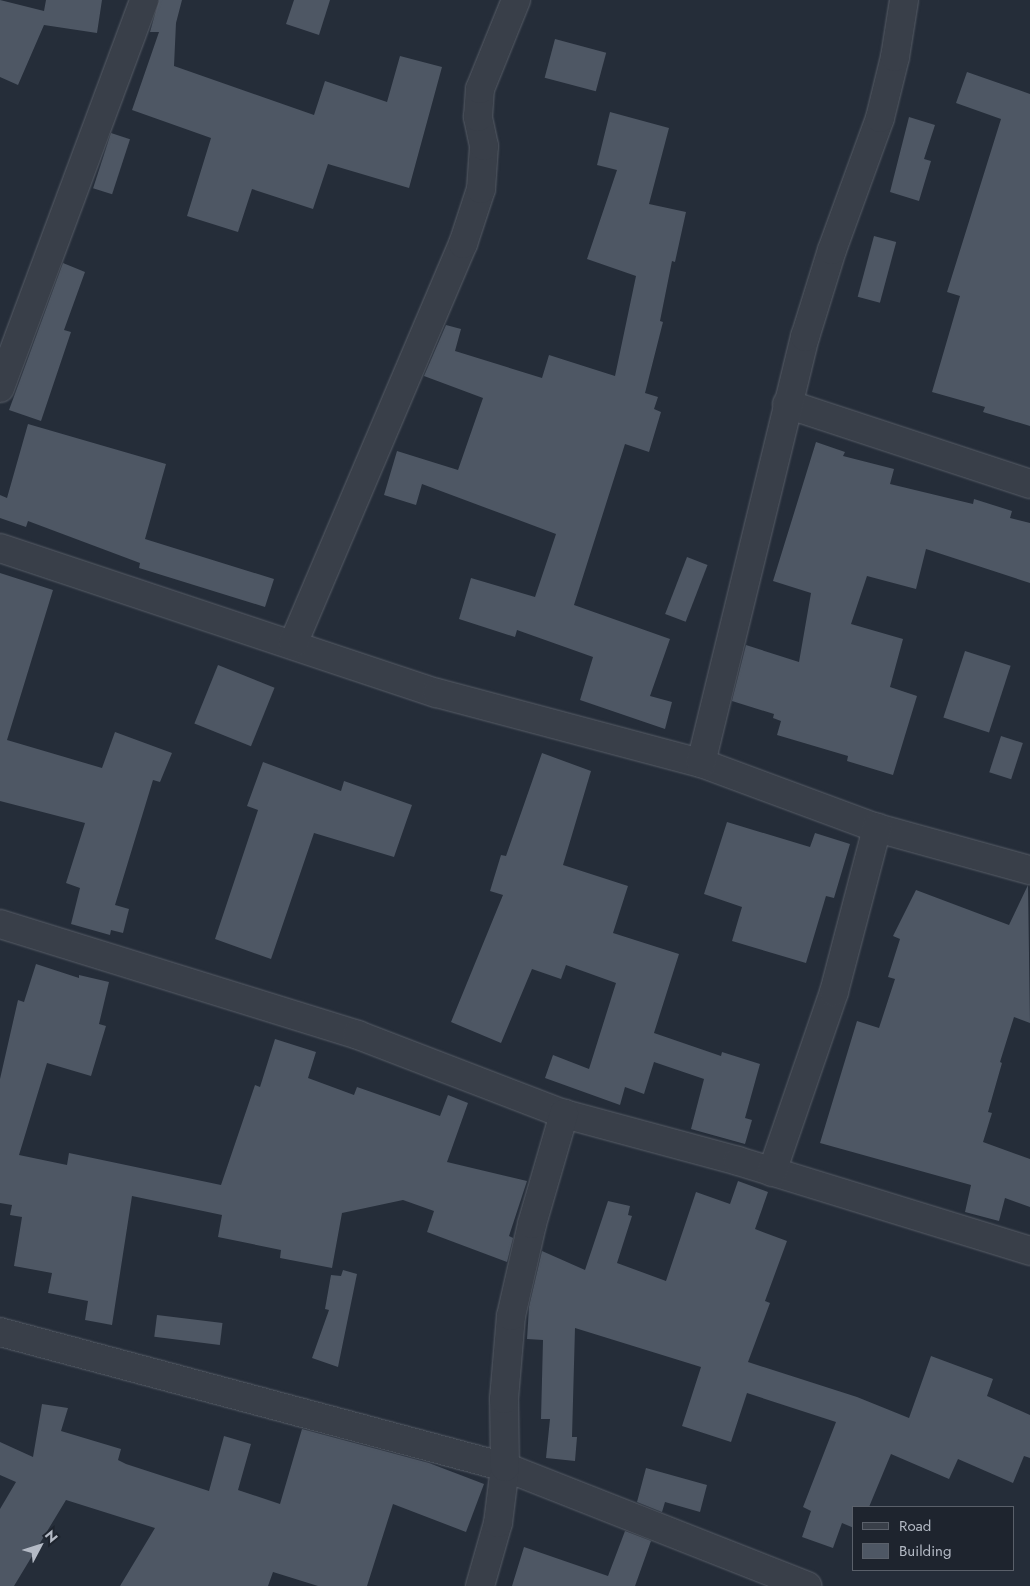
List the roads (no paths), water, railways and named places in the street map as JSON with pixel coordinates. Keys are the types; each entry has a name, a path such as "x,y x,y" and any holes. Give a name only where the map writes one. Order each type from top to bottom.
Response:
{"street":[{"path":"0,388 144,0"},
{"path":"294,644 463,244 481,189 484,146 478,116 480,89 516,0"},
{"path":"700,763 787,404 832,250 880,118 895,57 904,0"},
{"path":"787,404 1030,484"},
{"path":"0,548 437,693 700,763 877,828 1030,870"},
{"path":"772,1172 834,992 877,828"},
{"path":"0,924 358,1035 564,1114 772,1172 1030,1251"},
{"path":"480,1586 498,1523 505,1467 504,1399 511,1316 532,1224 564,1114"},
{"path":"0,1332 505,1467 807,1586"}]}
